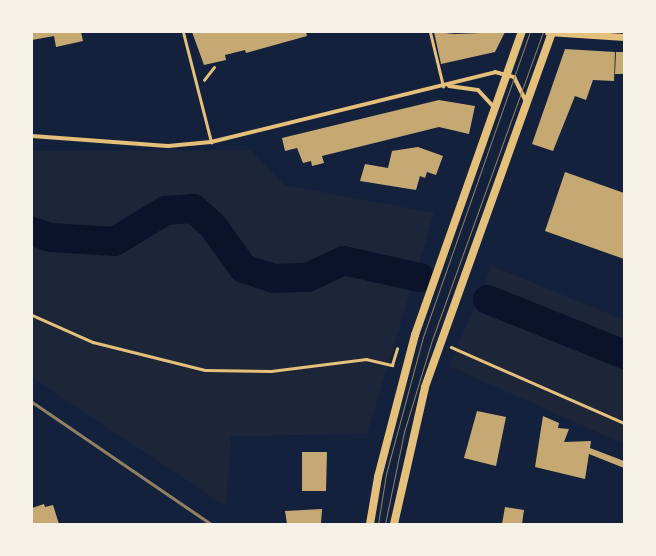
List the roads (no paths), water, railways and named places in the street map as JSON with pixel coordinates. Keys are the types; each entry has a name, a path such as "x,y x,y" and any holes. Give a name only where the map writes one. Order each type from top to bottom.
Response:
{"main road":[{"path":"370,524 378,477 416,335 522,32"},
{"path":"394,524 425,387 550,32"}],"street":[{"path":"550,32 624,37"},
{"path":"32,136 168,146 211,142 489,74 508,74 519,83 526,103"},
{"path":"443,86 464,85 478,90 495,108"}],"lane":[{"path":"183,32 211,142"},
{"path":"430,32 443,86"}],"waterway":[{"path":"32,231 51,237 114,241 165,210 193,208 212,225 243,268 274,278 307,277 343,260 419,277"},
{"path":"487,299 624,354"}],"tram line":[{"path":"378,524 386,474 423,337 530,32"},
{"path":"385,524 404,432 432,340 543,32"}],"railway":[{"path":"32,402 211,524"}]}
